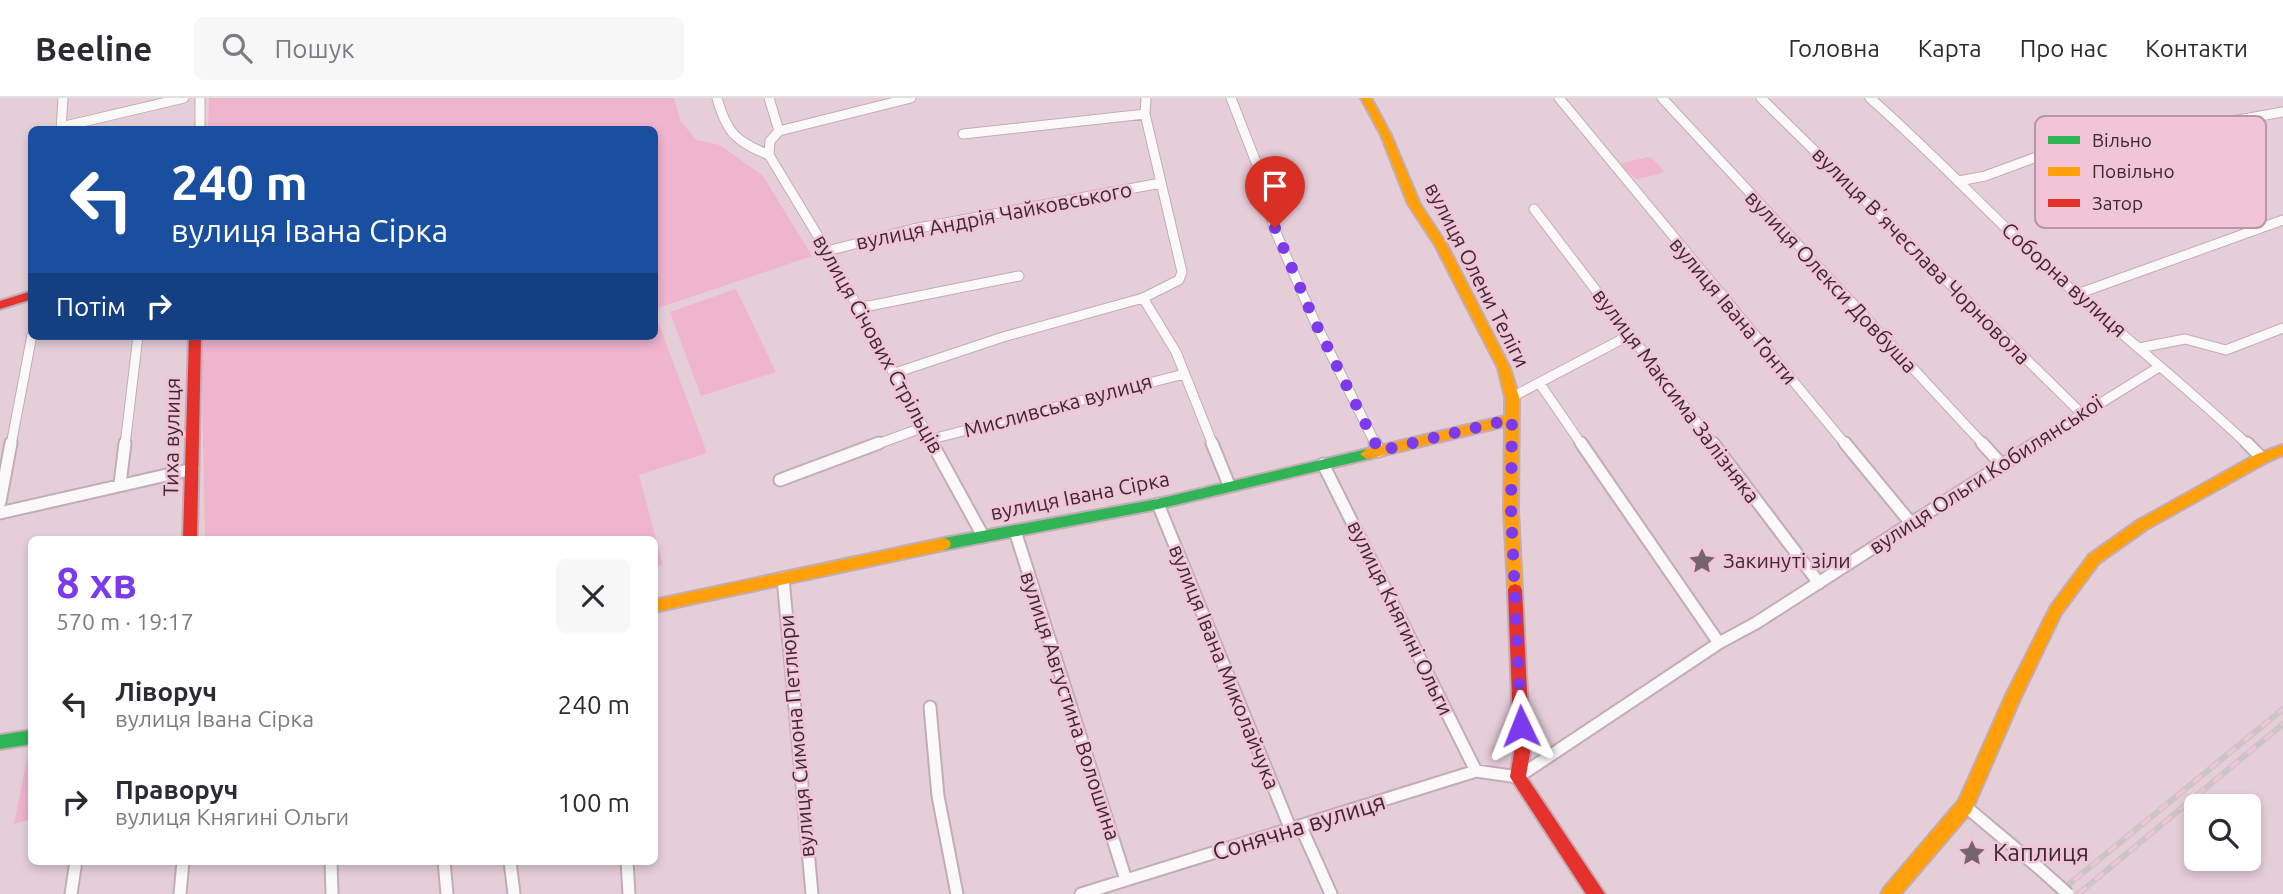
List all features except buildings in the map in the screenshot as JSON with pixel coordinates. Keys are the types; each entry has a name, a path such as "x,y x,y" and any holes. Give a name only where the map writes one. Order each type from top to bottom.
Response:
{"street":[{"path":"61,126 63,98"},
{"path":"69,126 184,98"},
{"path":"200,98 200,126"},
{"path":"717,98 724,124 731,135 769,155 770,141 779,131 911,98"},
{"path":"769,98 779,131"},
{"path":"895,373 1003,337 1143,298 1180,280 1182,272 1145,114 1146,98"},
{"path":"1231,98 1261,174 1275,228 1314,320 1379,451"},
{"name":"вулиця Олени Теліги","path":"1366,98 1386,135 1415,204 1441,245 1504,368 1512,397 1511,510 1522,754 1518,777"},
{"name":"вулиця Івана Ґонти","path":"1559,98 1909,522"},
{"name":"вулиця Олекси Довбуша","path":"1662,98 2001,464"},
{"name":"вулиця Вʼячеслава Чорновола","path":"1761,98 2081,413"},
{"name":"Соборна вулиця","path":"1870,98 2052,272 2080,293 2262,458"},
{"path":"2261,116 2283,112"},
{"path":"962,134 1145,114"},
{"name":"вулиця Січових Стрільців","path":"769,155 827,251 983,536"},
{"path":"1959,181 2003,170 2035,158"},
{"name":"вулиця Андрія Чайковського","path":"827,251 913,229 1161,183"},
{"name":"вулиця Максима Залізняка","path":"1534,209 1628,336 1819,583"},
{"path":"2266,226 2283,220"},
{"path":"2080,293 2261,228"},
{"path":"856,305 869,306 1019,276"},
{"path":"0,305 28,296"},
{"path":"1143,298 1176,352 1229,485"},
{"path":"2140,348 2185,339 2226,350 2283,328"},
{"path":"1512,397 1628,336"},
{"path":"0,502 31,340"},
{"path":"120,484 138,340"},
{"name":"Тиха вулиця","path":"190,536 195,340"},
{"name":"вулиця Ольги Кобилянської","path":"1518,777 1719,643 1819,583 1909,522 2081,413 2160,367"},
{"name":"Мисливська вулиця","path":"932,439 1184,374"},
{"path":"1540,384 1719,643"},
{"name":"вулиця Івана Сірка","path":"658,605 983,536 1158,504 1512,419"},
{"path":"779,480 924,427"},
{"path":"1891,894 1965,806 2014,695 2056,610 2094,559 2142,525 2262,458 2283,450"},
{"name":"вулиця Княгині Ольги","path":"1323,464 1476,771"},
{"path":"0,513 193,469"},
{"name":"вулиця Івана Миколайчука","path":"1158,504 1296,829 1331,894"},
{"name":"вулиця Августина Волошина","path":"1015,531 1121,886"},
{"name":"вулиця Симона Петлюри","path":"783,578 812,894"},
{"path":"930,707 938,796 957,894"},
{"path":"0,742 28,738"},
{"name":"Сонячна вулиця","path":"1081,894 1121,886 1476,771 1518,777"},
{"path":"1518,777 1535,798 1596,894"},
{"path":"1965,806 2068,894"},
{"path":"71,894 75,865"},
{"path":"180,894 183,865"},
{"path":"331,865 332,894"},
{"path":"444,865 447,894"},
{"path":"510,865 514,894"},
{"path":"627,865 629,894"}],"shaded area":[{"path":"209,98 674,98 680,120 696,140 720,145 763,176 812,256 658,308 658,126 208,126"},
{"path":"1648,157 1664,171 1636,179 1619,164"},
{"path":"736,289 776,372 701,396 670,312"},
{"path":"658,322 707,453 639,475 655,536 205,536 201,340 658,340"},
{"path":"658,546 663,565 658,566"},
{"path":"28,754 28,820 14,824"}],"railway":[{"path":"2057,894 2283,709"},
{"path":"2078,894 2283,724"}],"traffic: fast":[{"path":"944,544 1158,504 1367,454"},
{"path":"0,742 28,738"}],"traffic: slow":[{"path":"1366,98 1386,135 1414,204 1441,245 1504,368 1512,397 1511,510 1515,590"},
{"path":"1367,454 1512,419"},
{"path":"1890,894 1965,806 2014,695 2056,610 2094,559 2142,525 2262,458 2283,450"},
{"path":"658,605 944,544"}],"traffic: jam":[{"path":"0,305 28,296"},
{"path":"190,536 195,340"},
{"path":"1515,590 1522,753 1518,777 1596,894"}],"place":[{"name":"Закинуті зіли","path":"1702,561"},
{"name":"Каплиця","path":"1972,853"}],"route":[{"path":"1275,228 1314,320 1379,451 1512,419 1511,510 1521,726"}]}
